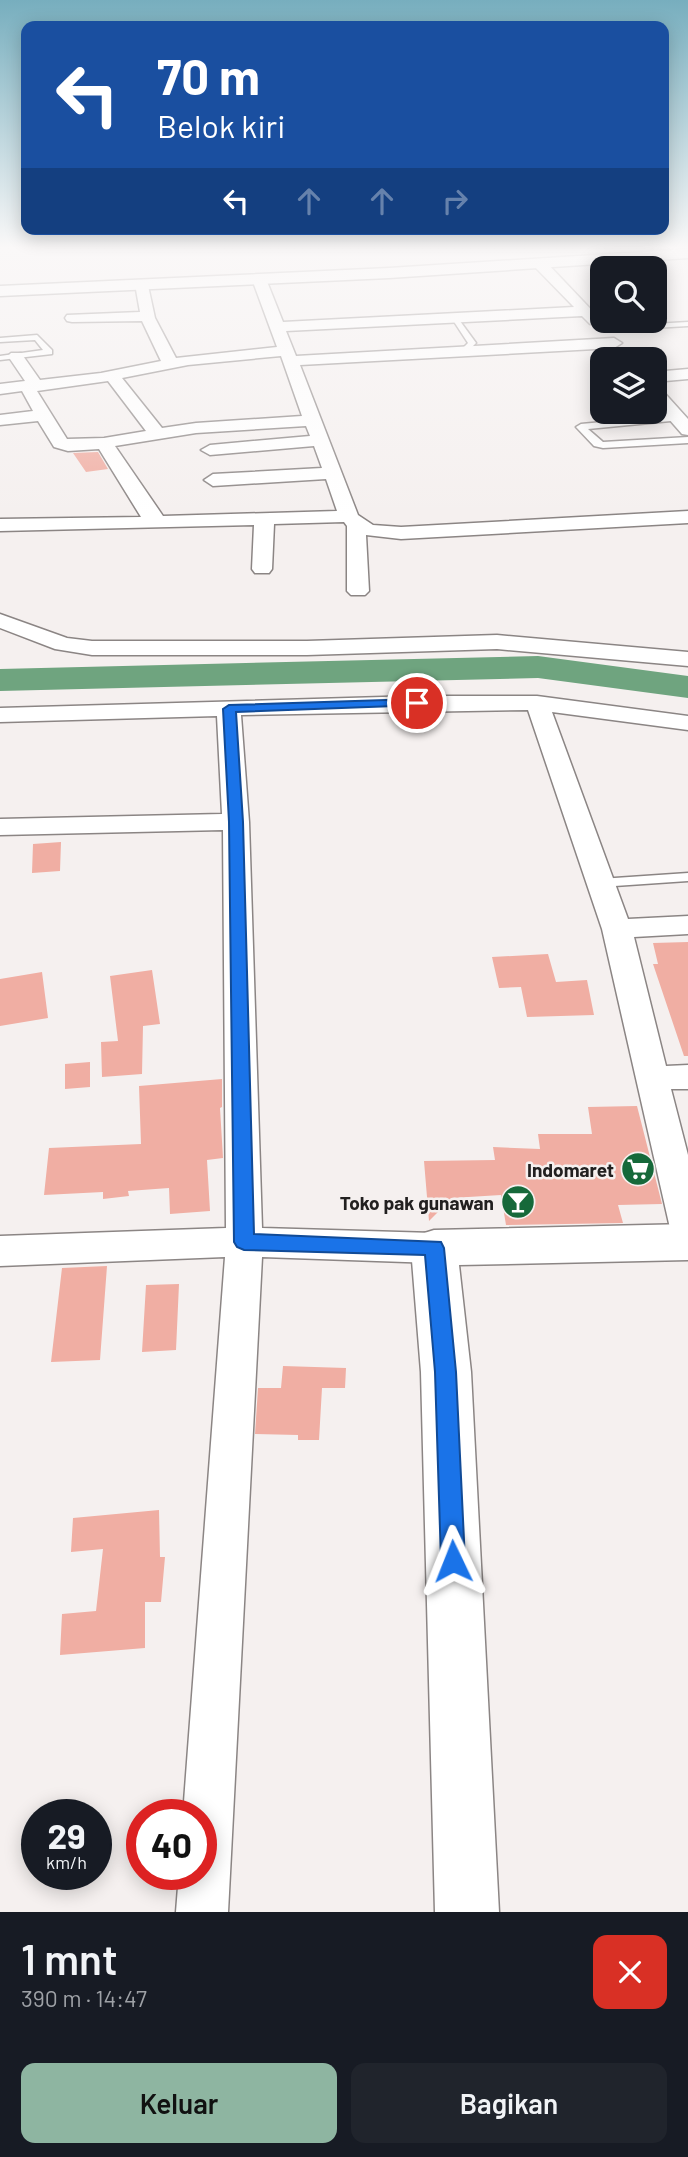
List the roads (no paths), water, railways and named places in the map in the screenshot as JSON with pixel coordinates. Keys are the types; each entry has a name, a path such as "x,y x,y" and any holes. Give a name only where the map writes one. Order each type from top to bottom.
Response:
{"street":[{"path":"158,338 168,363"},
{"path":"281,338 353,521 358,592"},
{"path":"609,338 617,347"},
{"path":"0,389 113,376 168,363 235,354 614,344"},
{"path":"8,357 32,386 43,415 64,445 104,443 196,428 313,420"},
{"path":"667,376 688,374"},
{"path":"113,376 157,434"},
{"path":"667,404 681,418"},
{"path":"0,420 43,415"},
{"path":"210,450 320,440"},
{"path":"104,443 152,517 159,522"},
{"path":"214,480 332,473"},
{"path":"0,525 264,519 353,521 370,531 401,533 688,517"},
{"path":"262,569 264,519"},
{"path":"0,621 63,644 92,648 307,648 497,642 591,648 688,659"},
{"path":"0,715 417,703 537,703 688,723"},
{"path":"537,703 617,929 688,1228"},
{"path":"202,1912 244,1242 236,822 229,709"},
{"path":"0,827 236,822"},
{"path":"617,929 688,925"},
{"path":"653,1078 688,1077"},
{"path":"0,1251 244,1242 434,1248 688,1242"},
{"path":"434,1248 446,1372 467,1912"}],"lane":[{"path":"0,340 22,338"},
{"path":"8,357 49,352 38,338"},
{"path":"466,338 472,347"},
{"path":"681,418 581,427 597,444 603,445 688,440"},
{"path":"600,883 688,877"}],"waterway":[{"path":"0,680 538,667 688,687"}],"place":[{"name":"Indomaret","path":"638,1169"},
{"name":"Toko pak gunawan","path":"518,1202"}]}
